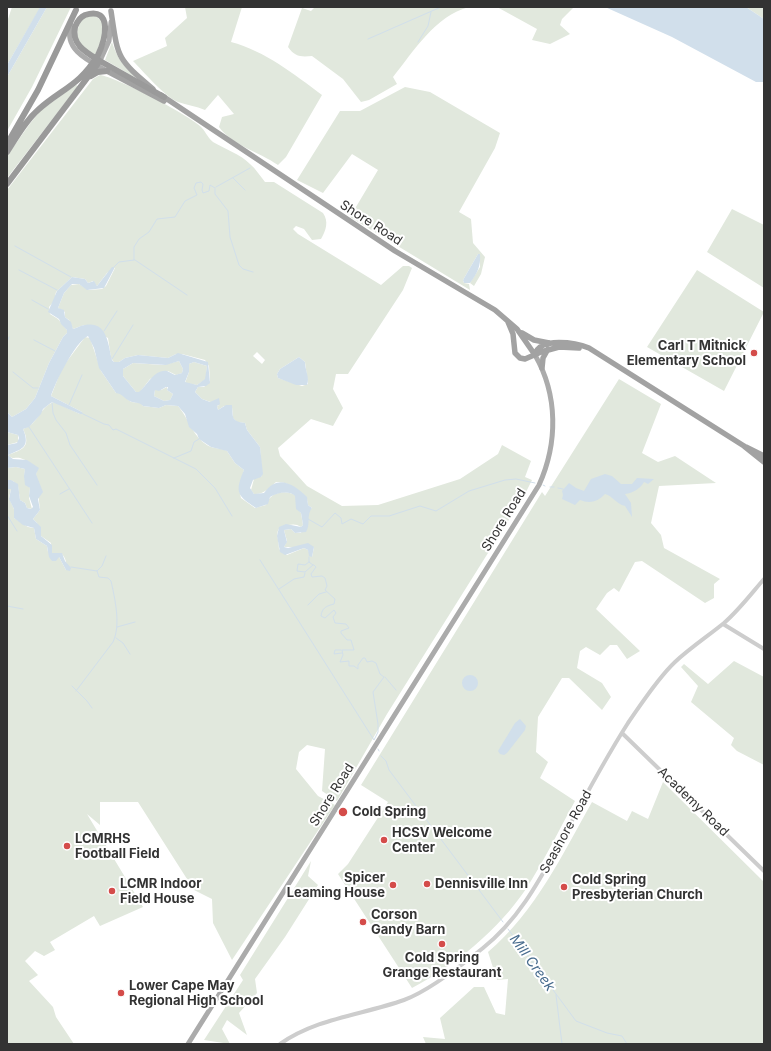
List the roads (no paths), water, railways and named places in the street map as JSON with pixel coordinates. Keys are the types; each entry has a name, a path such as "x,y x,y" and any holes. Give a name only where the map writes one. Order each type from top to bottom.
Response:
{"highway":[{"path":"7,144 38,90 77,8"},
{"name":"Shore Road","path":"111,9 117,49 121,60 164,97 185,113 407,259 483,303 507,320 517,330 535,355"},
{"path":"7,184 88,78 97,62 104,40 106,25 98,15 88,14 82,16 77,22 75,37 82,49 97,62 164,97"},
{"path":"7,152 35,112 75,83 97,62"},
{"path":"88,78 98,72 107,70"},
{"name":"Shore Road","path":"107,70 185,113"},
{"path":"507,320 513,334 516,355 525,359 548,349 567,346 592,352"},
{"path":"517,330 537,341 574,343 589,348 592,352 744,446 764,456"},
{"path":"535,355 536,351 540,348 557,342"},
{"path":"542,368 543,358 548,349"},
{"path":"744,446 764,462"}],"main road":[{"name":"Shore Road","path":"77,8 70,28 71,43 79,54 97,62 107,70"},
{"path":"97,62 109,38 111,9"},
{"name":"Shore Road","path":"188,1044 539,485 549,458 553,427 550,396 542,368 535,355"}],"street":[{"name":"Seashore Road","path":"280,1044 315,1025 414,996 474,955 493,940 514,918 532,893 622,733 673,664 723,624 746,601 764,579"},
{"path":"723,624 764,649"},
{"name":"Academy Road","path":"622,733 764,871"}],"waterway":[{"path":"368,39 441,7"},
{"path":"418,42 428,26 431,12"},
{"path":"216,187 250,168"},
{"path":"233,178 245,190"},
{"path":"134,260 134,247 139,239 149,232 157,219 175,217 185,201 197,195 194,188 196,183 201,182 203,184 203,193 209,191 210,185 215,188"},
{"path":"215,189 215,194 228,211 230,237 239,265 243,269 253,272"},
{"path":"15,246 71,277"},
{"path":"114,267 119,262 134,260"},
{"path":"135,260 187,295"},
{"path":"19,270 57,290"},
{"path":"32,300 48,309"},
{"path":"104,331 117,311"},
{"path":"112,359 133,325"},
{"path":"7,342 9,337"},
{"path":"34,340 55,351"},
{"path":"13,372 33,388 38,388"},
{"path":"69,405 82,375"},
{"path":"52,402 53,413 56,420 66,433 70,445 97,485"},
{"path":"83,414 109,425 113,430 116,429 196,469 215,488 232,516"},
{"path":"29,427 92,523"},
{"path":"174,458 191,451 194,442 199,439"},
{"path":"308,519 322,527 335,513 341,518 342,524 351,519 363,524 371,516 389,516 420,506 436,511 469,491 505,480 516,479 535,483"},
{"path":"558,488 563,489"},
{"path":"60,494 69,489"},
{"path":"7,515 17,531"},
{"path":"71,567 97,571 102,566 106,556"},
{"name":"Mill Creek","path":"309,557 309,562 313,565"},
{"name":"Mill Creek","path":"260,560 374,740 378,732 378,724 373,692 384,677 380,674 376,663 372,661 367,662 365,658 363,658 358,665 358,669 354,666 349,666 349,661 340,662 343,655 342,650 354,650 351,640 347,640 341,633 341,631 349,628 346,624 335,623 333,617 336,613 334,610 325,618 321,616 323,609 334,604 335,599 325,590 327,586 325,578 322,576 312,577 311,574 316,567 314,565"},
{"name":"Mill Creek","path":"309,562 305,565 298,564 297,571 305,572 313,565"},
{"path":"76,691 113,642 117,628 111,581 108,578 99,577 97,571"},
{"path":"279,589 294,579 304,577 305,573"},
{"path":"308,605 319,594 326,592"},
{"path":"7,606 23,609"},
{"path":"117,627 135,622"},
{"path":"116,638 123,643 130,654"},
{"name":"Mill Creek","path":"341,650 335,650 334,654 342,653"},
{"path":"385,677 396,690"},
{"path":"72,686 92,708"},
{"name":"Mill Creek","path":"381,756 386,761 389,770 503,922"},
{"name":"Mill Creek","path":"508,929 576,1021 607,1033 622,1036 627,1044"},
{"name":"Mill Creek","path":"556,995 562,1044"}],"place":[{"name":"Carl T Mitnick Elementary School","path":"754,353"},
{"name":"Cold Spring","path":"343,812"},
{"name":"HCSV Welcome Center","path":"384,840"},
{"name":"LCMRHS Football Field","path":"67,846"},
{"name":"Dennisville Inn","path":"427,884"},
{"name":"Spicer Leaming House","path":"393,885"},
{"name":"Cold Spring Presbyterian Church","path":"564,887"},
{"name":"LCMR Indoor Field House","path":"112,891"},
{"name":"Corson Gandy Barn","path":"363,922"},
{"name":"Cold Spring Grange Restaurant","path":"442,944"},
{"name":"Lower Cape May Regional High School","path":"121,993"}]}
